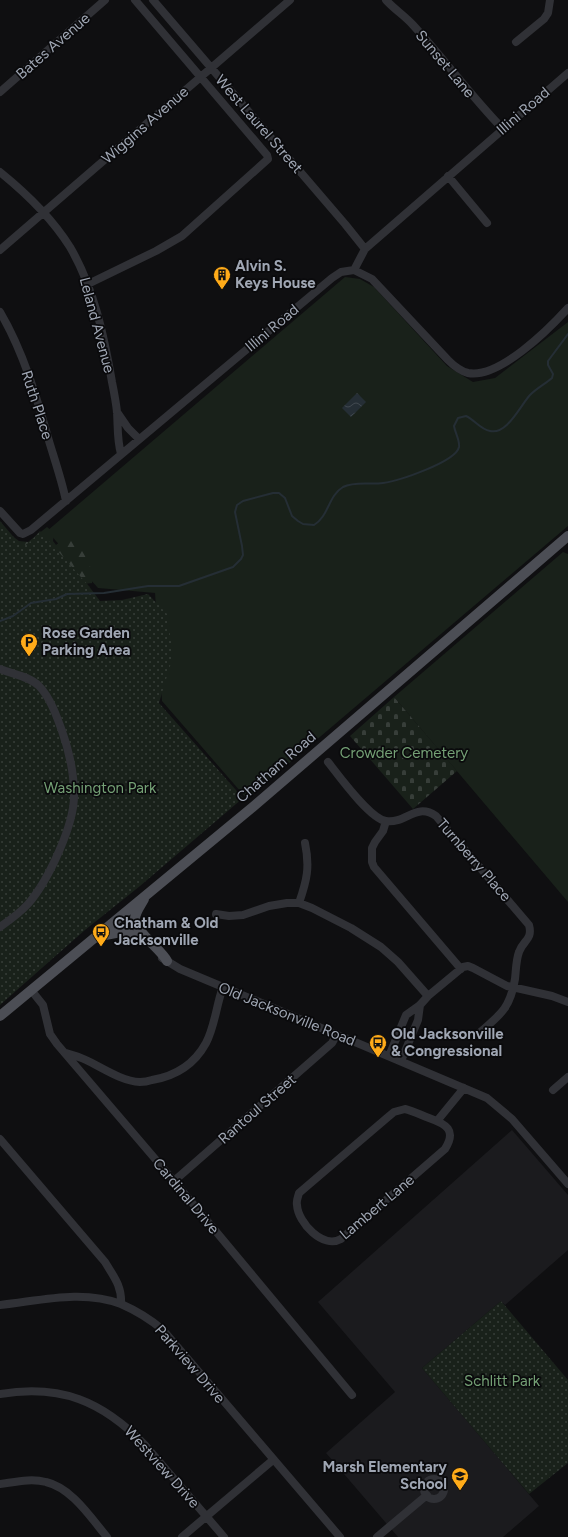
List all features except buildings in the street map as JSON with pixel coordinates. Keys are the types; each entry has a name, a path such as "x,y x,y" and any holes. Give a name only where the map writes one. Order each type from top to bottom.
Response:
{"main road":[{"name":"Chatham Road","path":"0,1016 254,806 568,536"},
{"path":"148,894 138,909 136,924 142,933 164,954 168,961"},
{"path":"94,938 116,932 131,934 139,937"}],"street":[{"name":"Bates Avenue","path":"0,92 105,0"},
{"name":"West Laurel Street","path":"88,284 156,251 182,236 268,159 267,155 135,0"},
{"name":"West Laurel Street","path":"153,0 210,68 346,224 365,249"},
{"name":"Wiggins Avenue","path":"0,250 200,76 290,0"},
{"name":"Sunset Lane","path":"386,0 392,7 412,23 479,104 503,129"},
{"path":"516,42 544,19 548,13 550,0"},
{"name":"Illini Road","path":"0,511 17,531 23,534 31,530 332,278 342,272 354,270 365,249 568,72"},
{"name":"Leland Avenue","path":"0,172 43,212 69,246 88,284 103,338 116,412 118,444 122,454"},
{"path":"448,176 487,223"},
{"path":"354,270 372,279 448,360 457,368 469,373 484,373 502,365 518,354 544,332 568,308"},
{"name":"Ruth Place","path":"0,312 13,337 33,388 66,501"},
{"path":"116,412 128,428 139,439"},
{"path":"0,669 38,684 42,690 53,710 66,743 72,769 74,794 68,830 44,881 29,904 0,927"},
{"path":"328,762 369,811 373,815 386,821 383,831 374,842 372,848 372,862 374,867 464,968 513,987 552,996 568,1002"},
{"name":"Turnberry Place","path":"386,821 397,821 414,812 422,811 429,812 436,816 529,925 530,934 519,951 513,987 507,1006 502,1014 478,1034"},
{"path":"300,903 308,868 305,843"},
{"path":"216,914 229,916 243,915 277,904 300,903 351,928 381,947 398,962 428,996"},
{"name":"Old Jacksonville Road","path":"120,916 157,954 180,969 487,1098 504,1111 568,1184"},
{"path":"389,1056 406,1015 464,968"},
{"path":"65,1053 85,1060 124,1078 141,1082 163,1078 177,1073 187,1066 206,1043 213,1025 223,987"},
{"name":"Cardinal Drive","path":"31,990 43,1005 52,1039 101,1098 174,1181 352,1395"},
{"path":"401,1061 418,1020 420,1005"},
{"name":"Rantoul Street","path":"174,1181 332,1043 337,1034"},
{"path":"553,1090 568,1077"},
{"path":"437,1120 464,1088"},
{"name":"Lambert Lane","path":"405,1109 437,1120 446,1126 450,1132 451,1138 445,1149 340,1239 336,1241 325,1240 316,1235 303,1221 296,1202 299,1193 394,1112 405,1109"},
{"path":"0,1139 105,1262 116,1279 121,1292 120,1304"},
{"name":"Parkview Drive","path":"0,1305 68,1297 88,1297 104,1299 120,1304 135,1310 150,1319 163,1330 340,1537"},
{"name":"Westview Drive","path":"0,1394 32,1390 64,1394 89,1402 108,1412 144,1444 224,1537"},
{"path":"182,1537 273,1460"},
{"path":"0,1484 35,1480 55,1485 68,1492 107,1537"},
{"path":"377,1537 427,1495"}],"shaded area":[{"path":"512,1130 568,1195 568,1250 505,1305 501,1301 422,1368 539,1506 503,1537 398,1537 326,1453 395,1392 318,1302"}],"green space":[{"path":"345,277 360,279 374,287 447,366 473,382 495,378 568,322 568,526 247,799 162,701 155,593 98,588 47,531"},
{"name":"Washington Park","path":"0,521 17,541 25,545 30,542 40,531 88,585 100,601 122,600 148,594 167,614 173,656 159,703 243,798 140,886 85,930 0,1005"},
{"path":"47,527 54,533 53,541 56,545 66,537 72,536 79,541 92,571 92,583 69,586 35,597 11,535 19,541 28,542"},
{"path":"563,552 568,554 568,902 394,697"},
{"name":"Crowder Cemetery","path":"394,697 457,771 413,809 350,736"},
{"name":"Schlitt Park","path":"501,1301 568,1380 568,1463 529,1494 422,1368"}],"water":[{"path":"357,393 366,402 351,417 342,408"}],"waterway":[{"path":"0,621 13,616 31,603 56,599 67,594 104,593 148,586 179,586 233,567 243,555 235,512 237,505 243,501 273,493 279,493 285,498 292,516 303,524 314,525 323,517 334,495 343,487 352,484 378,484 413,475 448,459 459,447 454,426 458,418 466,416 486,430 496,431 502,429 513,419 530,395 552,378 553,374 548,365 548,361 568,334"}],"place":[{"name":"Alvin S. Keys House","path":"222,290"},
{"name":"Rose Garden Parking Area","path":"29,657"},
{"name":"Chatham & Old Jacksonville","path":"101,947"},
{"name":"Old Jacksonville & Congressional","path":"378,1058"},
{"name":"Marsh Elementary School","path":"460,1491"}]}
